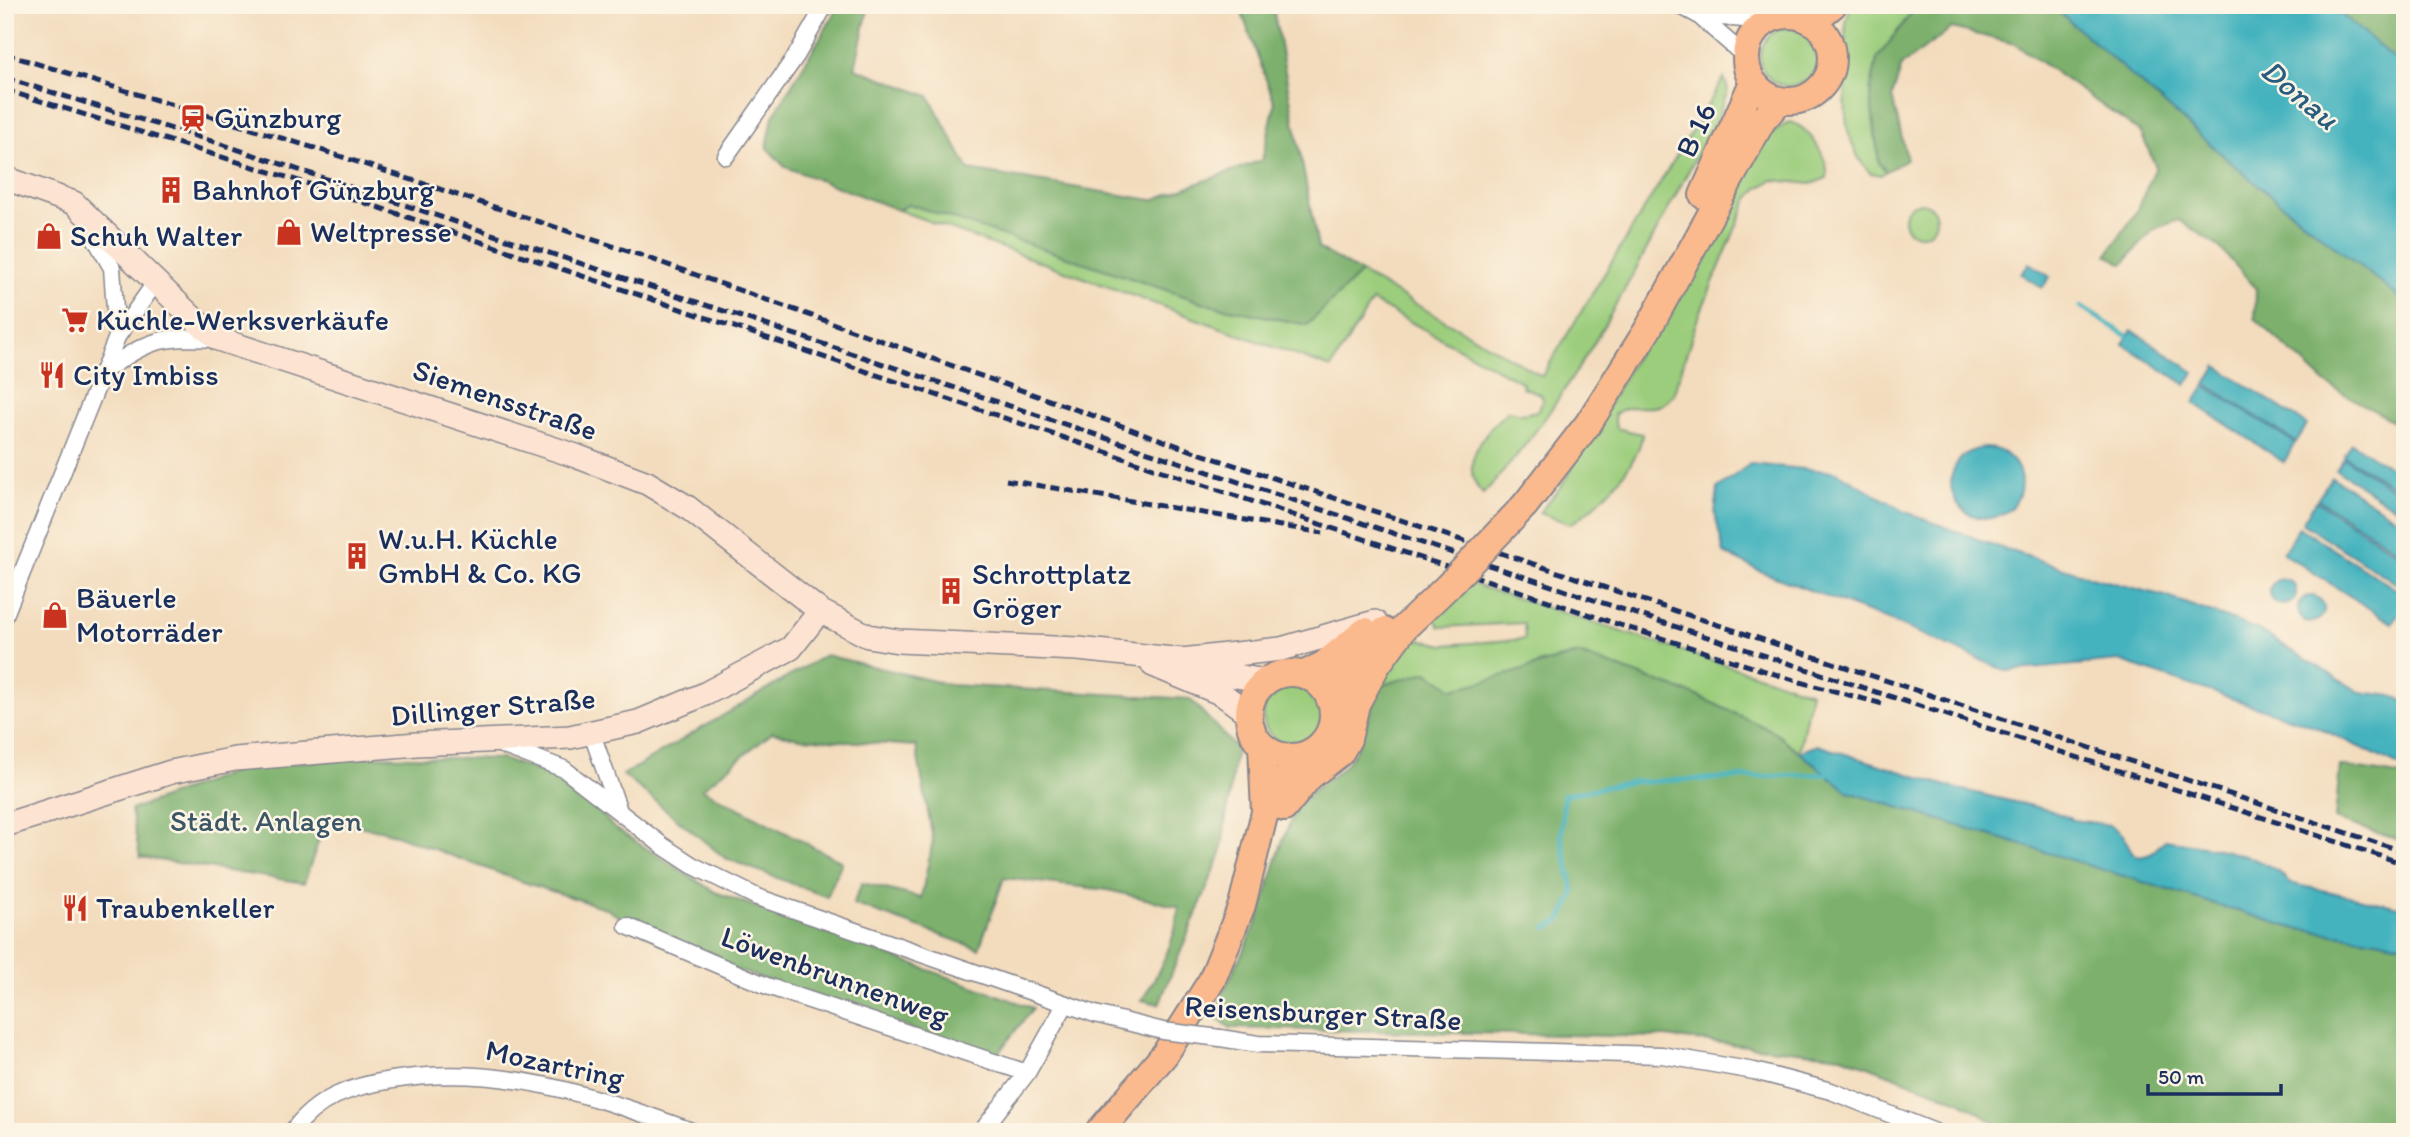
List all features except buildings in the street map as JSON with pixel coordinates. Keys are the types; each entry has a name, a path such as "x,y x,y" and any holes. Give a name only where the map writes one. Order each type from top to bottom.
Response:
{"main road":[{"path":"1812,22 1833,5"},
{"path":"1789,15 1812,22 1827,38 1832,60 1830,71 1818,90 1807,97 1780,100 1760,90 1749,70 1748,43 1767,21 1789,15"},
{"name":"B 16","path":"1518,502 1592,392 1697,206 1749,70"},
{"name":"B 16","path":"1266,681 1292,673 1305,674 1392,621 1441,583 1588,424 1648,329 1762,121 1780,100"},
{"name":"B 16","path":"1697,206 1745,152"},
{"path":"5,178 74,203"},
{"name":"Siemensstraße","path":"74,203 155,283 218,339 576,456 647,483 687,506 820,611"},
{"path":"820,611 861,633 898,641 1078,649 1182,660 1281,649 1392,621"},
{"name":"Dillinger Straße","path":"5,825 171,772 235,759 416,744 493,742 592,734 638,722 705,694 791,648 820,611"},
{"name":"B 16","path":"1265,812 1299,757 1314,751 1325,740 1332,725 1330,699 1348,670 1392,621"},
{"name":"B 16","path":"1249,874 1291,798 1309,777 1340,753 1392,621"},
{"path":"1128,655 1204,685 1249,714 1257,690 1266,681"},
{"path":"1182,660 1230,675 1266,681"},
{"path":"1305,674 1320,685 1330,699"},
{"name":"B 16","path":"1099,1132 1165,1054 1212,980 1242,905 1265,812 1262,746 1252,731 1249,714"},
{"path":"1262,746 1286,757 1299,757"}],"street":[{"path":"726,156 796,56 825,5"},
{"path":"1679,5 1699,15 1749,70"},
{"path":"1699,15 1767,21"},
{"path":"74,203 112,268 117,337"},
{"path":"5,615 117,337 155,283"},
{"path":"101,373 132,352 170,337 218,339"},
{"path":"592,734 618,808"},
{"name":"Reisensburger Straße","path":"493,742 564,769 618,808 663,846 692,865 757,897 1095,1014 1163,1031 1258,1044 1662,1055 1754,1071 1832,1091 1935,1132"},
{"name":"Löwenbrunnenweg","path":"626,926 767,986 1027,1073"},
{"path":"981,1132 1027,1073 1065,1005"},
{"name":"Mozartring","path":"292,1132 312,1108 341,1093 374,1083 419,1075 475,1074 507,1077 603,1099 694,1132"}],"green space":[{"path":"840,5 869,5 855,68 929,96 969,170 1152,200 1262,160 1275,104 1239,5 1278,5 1274,13 1318,248 1361,273 1307,325 1211,305 909,204 898,210 785,167 767,148 773,116"},
{"path":"1852,5 1917,5 1877,59 1870,92 1879,163 1886,171 1881,175 1870,173 1860,160 1848,131 1845,100 1846,29"},
{"path":"1917,5 2051,5 2248,177 2405,302 2405,428 2325,383 2255,318 2256,288 2219,247 2179,220 2154,229 2123,264 2107,255 2135,214 2156,167 2141,133 2015,44 1952,28 1902,65 1892,97 1907,159 1886,171 1879,163 1870,93 1877,59"},
{"path":"2330,5 2405,5 2405,69"},
{"path":"1789,28 1805,33 1813,41 1818,57 1813,73 1805,81 1789,86 1773,81 1765,73 1760,57 1765,41 1773,33"},
{"path":"1724,78 1728,90 1716,120 1610,315 1551,410 1483,494 1475,484 1472,472 1476,450 1482,439 1508,411 1523,414 1537,411 1543,400 1541,394 1522,387 1523,383 1372,301 1331,368 898,210 909,204 1211,305 1307,325 1361,273 1542,376"},
{"path":"1789,122 1803,129 1816,144 1825,162 1827,178 1811,184 1773,180 1758,188 1747,201 1696,323 1674,393 1660,406 1630,407 1614,415 1616,428 1642,434 1639,446 1625,472 1592,508 1571,524 1539,513 1562,485 1764,134 1771,134"},
{"path":"1920,203 1931,208 1936,219 1931,230 1920,235 1909,230 1904,219 1909,208"},
{"path":"1469,583 1811,692 1799,752 1773,732 1579,654 1541,663 1498,680 1452,689 1427,672 1379,686 1405,644 1418,639 1444,645 1525,639 1524,623 1440,627 1433,616"},
{"path":"1579,654 1693,694 1773,731 1849,792 2293,928 2405,944 2405,1132 2012,1132 1959,1101 1842,1056 1665,1037 1231,1028 1214,1017 1258,919 1291,820 1308,795 1336,773 1355,752 1379,686 1427,672 1453,689"},
{"path":"825,655 951,685 1190,699 1236,748 1221,854 1159,1004 1142,1000 1166,955 1179,907 1108,890 1004,878 979,949 853,904 862,883 921,898 933,840 916,746 800,738 772,732 702,789 842,862 827,897 725,858 623,775"},
{"path":"1287,685 1299,685 1318,698 1323,715 1321,727 1310,740 1299,745 1287,745 1268,732 1263,721 1263,709 1276,690"},
{"name":"Städt. Anlagen","path":"369,756 502,759 576,784 613,827 715,892 1033,1008 995,1057 667,947 605,908 523,882 385,831 326,820 304,883 140,857 131,810 247,767"},
{"path":"2340,766 2405,776 2405,842 2335,819"}],"water":[{"name":"Donau","path":"2051,5 2330,5 2405,68 2405,302 2248,177"},
{"path":"2029,263 2050,277 2042,288 2021,274"},
{"path":"2132,330 2194,372 2186,385 2123,344"},
{"path":"2217,366 2307,425 2296,442 2206,384"},
{"path":"2205,386 2295,443 2284,462 2194,403"},
{"path":"2352,443 2405,477 2405,494 2344,456"},
{"path":"1986,448 2011,458 2021,483 2011,508 1986,518 1961,508 1951,483 1961,458"},
{"path":"2344,458 2405,497 2405,514 2336,470"},
{"path":"1750,464 1837,472 1906,512 1993,545 2091,577 2165,596 2257,629 2360,692 2394,696 2405,702 2405,765 2399,766 2317,727 2119,661 2006,671 1896,623 1762,572 1724,553 1715,514 1718,488"},
{"path":"2332,477 2405,524 2405,555 2317,499"},
{"path":"2316,501 2405,558 2405,589 2302,523"},
{"path":"2299,527 2405,595 2405,603 2392,623 2283,553"},
{"path":"2283,579 2292,583 2296,592 2292,601 2283,605 2274,601 2270,592 2274,583"},
{"path":"2311,596 2320,600 2324,609 2320,618 2311,622 2302,618 2298,609 2302,600"},
{"path":"1817,745 1950,787 2049,810 2074,820 2110,825 2123,835 2132,853 2140,857 2151,854 2165,840 2214,848 2267,865 2289,883 2405,908 2405,944 2293,928 1849,792 1799,752"}],"waterway":[{"path":"2081,307 2127,336"},
{"path":"1546,928 1560,921 1574,894 1561,836 1564,795 1631,782 1827,774"}],"railway":[{"path":"5,54 321,150 640,255 1204,455 2405,852"},
{"path":"5,78 218,143 1594,600 2405,864"},
{"path":"5,90 309,184 1620,625 1800,682 1883,704"},
{"path":"1006,480 1323,533"}],"place":[{"name":"Günzburg","path":"193,118"},
{"name":"Bahnhof Günzburg","path":"171,190"},
{"name":"Weltpresse","path":"289,232"},
{"name":"Schuh Walter","path":"49,236"},
{"name":"Küchle-Werksverkäufe","path":"75,320"},
{"name":"City Imbiss","path":"52,375"},
{"name":"W.u.H. Küchle GmbH & Co. KG","path":"357,556"},
{"name":"Schrottplatz Gröger","path":"951,591"},
{"name":"Bäuerle Motorräder","path":"55,615"},
{"name":"Traubenkeller","path":"75,908"}]}
